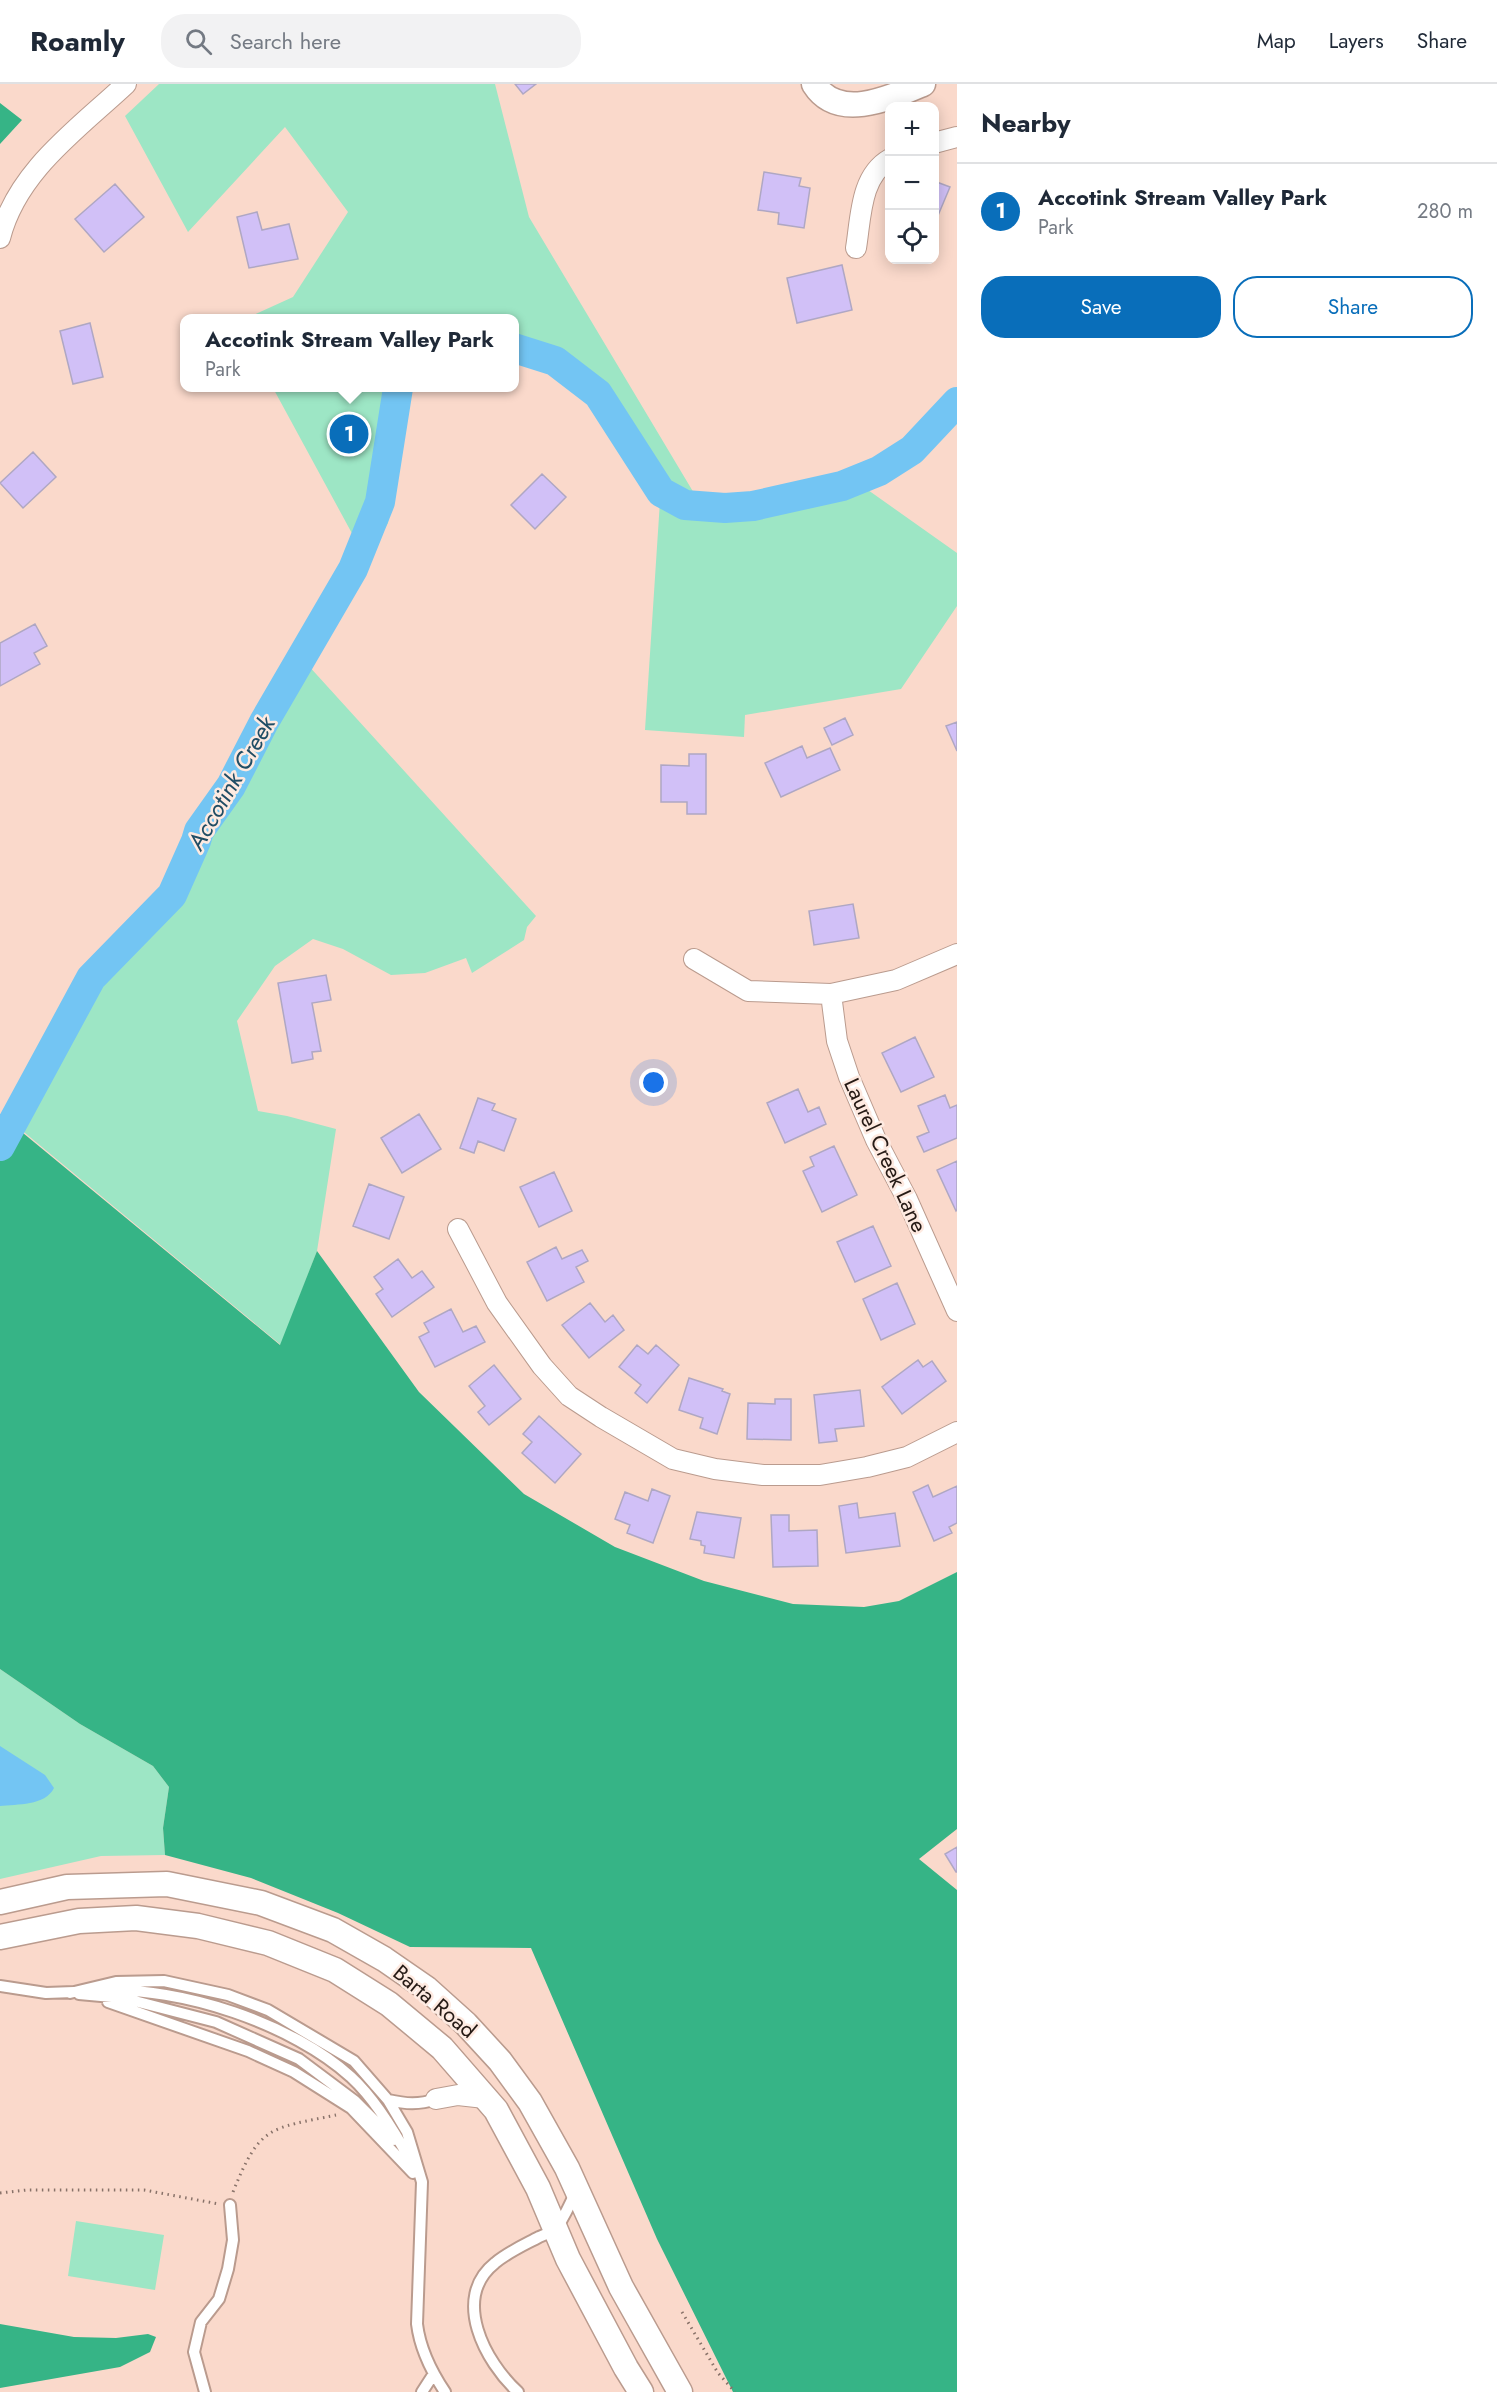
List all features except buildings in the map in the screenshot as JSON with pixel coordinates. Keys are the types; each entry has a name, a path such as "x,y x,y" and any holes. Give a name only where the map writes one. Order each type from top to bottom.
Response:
{"street":[{"path":"0,238 15,200 33,173 126,84"},
{"path":"814,84 826,98 847,105 860,104 923,84"},
{"path":"939,142 957,137"},
{"path":"856,248 867,188 873,173 885,163"},
{"path":"694,959 748,991 831,994 896,980 957,954"},
{"name":"Laurel Creek Lane","path":"831,994 837,1041 849,1077 876,1140 907,1199 957,1311"},
{"path":"458,1229 497,1303 542,1366 569,1396 673,1459 715,1469 763,1475 820,1475 907,1457 957,1432"},
{"name":"Barta Road","path":"0,1902 68,1887 167,1884 261,1903 333,1930 384,1959 417,1982 466,2024 500,2061 530,2102 554,2141 621,2287 680,2392"},
{"name":"Barta Road","path":"0,1937 79,1922 136,1918 198,1926 268,1943 336,1970 388,2004 442,2048 496,2110 538,2188 568,2259 641,2392"},
{"path":"436,2099 458,2095 485,2098"}],"lane":[{"path":"70,1993 116,1982 164,1981 228,1995 268,2010 354,2061 388,2100 407,2132 422,2182 417,2324 419,2341 433,2375 445,2392"},
{"path":"0,1986 46,1993 126,1990 159,1992 191,2000 261,2024 308,2046 352,2078 393,2128 422,2182"},
{"path":"70,1993 119,2004 248,2051 294,2072 347,2105 422,2182"},
{"path":"70,1993 123,1998 216,2022 298,2059 355,2101 383,2128 422,2182"},
{"path":"388,2100 404,2104 423,2103 436,2099"},
{"path":"339,2115 347,2105"},
{"path":"518,2392 496,2367 479,2335 474,2313 475,2293 480,2281 494,2263 555,2229 577,2190"},
{"path":"205,2392 194,2352 201,2322 219,2299 228,2269 233,2240 230,2205"},
{"path":"422,2392 433,2375"}],"path":[{"path":"0,2193 27,2190 144,2190 230,2205 243,2169 256,2144 274,2129 339,2115"},
{"path":"682,2312 718,2373 735,2392"}],"green space":[{"path":"159,84 495,84 529,217 710,520 868,490 957,553 957,606 901,689 745,715 744,737 645,730 660,501 580,377 519,358 519,314 256,314 293,297 348,212 285,127 188,232 125,116"},
{"path":"0,103 22,120 0,144"},
{"path":"275,392 405,392 388,523 367,561"},
{"path":"307,664 536,916 527,927 524,940 472,973 466,958 425,973 391,975 343,949 313,939 275,966 237,1021 258,1111 336,1129 317,1251 281,1345 13,1123 91,978 172,895 202,860 216,825 235,801"},
{"path":"0,1114 280,1345 317,1251 419,1392 524,1494 615,1547 704,1581 793,1604 864,1607 899,1601 957,1572 957,1829 919,1859 957,1890 957,2392 733,2392 657,2239 531,1948 410,1947 338,1913 251,1878 165,1855 163,1828 169,1787 153,1766 80,1724 0,1669"},
{"path":"0,1669 80,1724 153,1766 169,1787 163,1828 165,1855 101,1856 0,1879"},
{"path":"76,2221 164,2235 155,2290 68,2276"},
{"path":"0,2324 74,2337 116,2338 148,2334 156,2337 150,2352 120,2367 0,2388"}],"water":[{"path":"0,1746 45,1775 54,1788 50,1794 30,1803 0,1806"}],"waterway":[{"name":"Accotink Creek","path":"519,350 555,361 598,394 661,492 685,505 725,508 753,506 842,486 879,471 912,450 957,402"},
{"name":"Accotink Creek","path":"0,1146 91,978 172,895 199,831 231,786 264,722 353,569 380,502 397,392"}],"place":[{"name":"Accotink Stream Valley Park","path":"349,434"}]}
